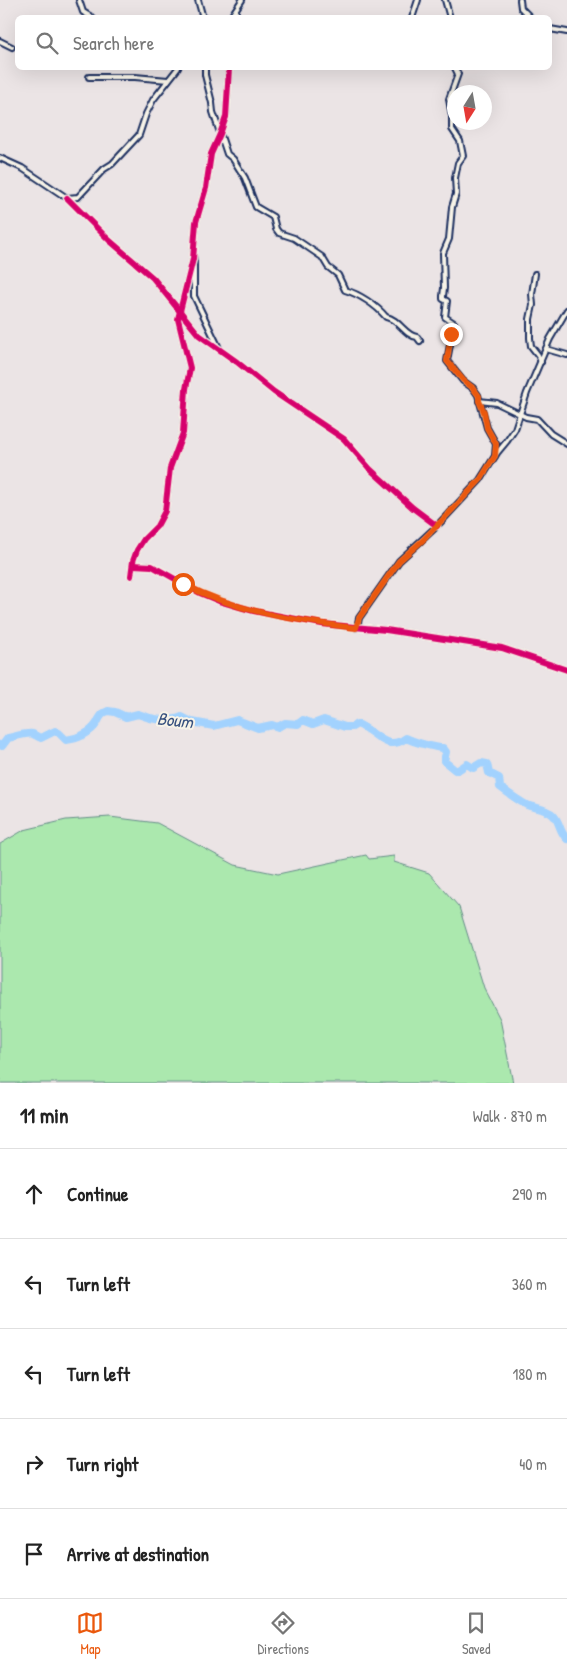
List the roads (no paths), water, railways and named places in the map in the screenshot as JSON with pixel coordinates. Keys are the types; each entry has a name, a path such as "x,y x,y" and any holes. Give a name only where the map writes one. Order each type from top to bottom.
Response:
{"street":[{"path":"79,0 82,12 88,15"},
{"path":"198,0 202,15"},
{"path":"232,15 242,0"},
{"path":"413,15 418,0"},
{"path":"445,0 449,15"},
{"path":"520,0 522,8 528,15"},
{"path":"236,15 237,8"},
{"path":"552,29 567,32"},
{"path":"0,42 12,47"},
{"path":"67,198 75,198 82,194 104,169 112,164 139,135 153,100 176,70"},
{"path":"205,70 213,112 227,154 234,159 245,178 256,207 273,217 279,233 294,238 322,257 328,267 338,275 345,290 351,291 370,303 402,326 412,337 420,341"},
{"path":"131,576 132,561 137,550 144,539 157,526 165,511 170,468 183,433 186,389 190,368 178,319 193,256 196,222 206,188 211,154 226,117 229,70"},
{"path":"456,70 458,74 449,99 452,116 451,126 460,141 463,156 458,163 455,178 456,194 452,207 448,239 442,257 443,296 447,301 445,317 454,323 447,361 479,396 487,428 496,444 495,456"},
{"path":"89,77 135,77 168,80"},
{"path":"0,158 22,168 67,198 109,240 153,278 199,335 274,392 344,439 370,469 413,508 437,526"},
{"path":"75,198 75,206"},
{"path":"193,256 195,263 193,278 194,296 208,322 216,344 225,354"},
{"path":"534,274 530,338 531,346 538,355 540,362"},
{"path":"356,628 359,618 399,561 437,526 480,480 515,429 540,362 567,310"},
{"path":"546,349 567,354"},
{"path":"479,401 497,403 526,417 537,419 551,434 567,444"},
{"path":"133,565 152,566 218,601 254,611 322,624 395,631 502,648 567,670"}],"waterway":[{"name":"Boum","path":"0,745 2,746 8,738 25,734 33,734 41,738 55,731 66,740 75,738 91,730 101,716 108,711 126,717 138,714 154,719 166,720 182,717 192,722 214,726 237,720 258,728 272,725 278,727 285,723 298,724 303,720 313,724 324,720 345,727 352,727 357,724 386,742 399,742 406,738 443,748 446,752 444,761 455,770 467,764 473,768 481,763 487,764 489,773 499,778 500,787 525,804 553,815 567,839"}]}
